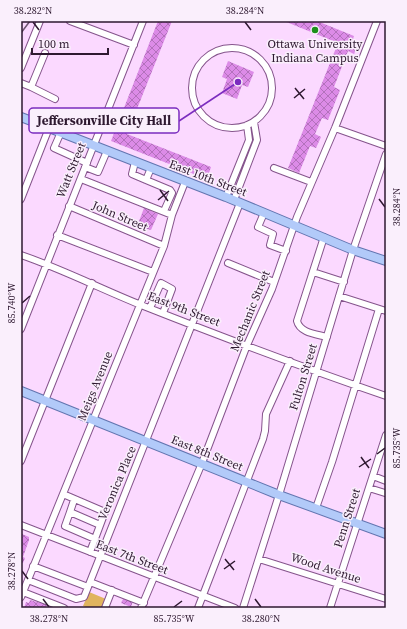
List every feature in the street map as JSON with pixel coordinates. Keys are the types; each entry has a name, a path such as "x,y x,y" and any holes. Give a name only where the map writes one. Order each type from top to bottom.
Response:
{"main road":[{"name":"East 10th Street","path":"21,117 264,212 353,250 386,261"},
{"name":"East 8th Street","path":"21,391 279,495 386,534"}],"street":[{"path":"21,68 23,56 40,21"},
{"path":"70,21 134,45"},
{"name":"Watt Street","path":"21,329 143,21"},
{"name":"Mechanic Street","path":"142,605 202,463 247,345 274,282 311,182 335,128 376,21"},
{"path":"231,48 246,51 259,59 268,71 272,85 270,100 264,113 254,122 247,125 232,128 217,125 204,116 196,104 192,89 195,74 204,60 216,52 231,48"},
{"path":"31,87 44,53"},
{"path":"21,82 54,99"},
{"path":"234,200 257,140 254,122"},
{"path":"234,200 249,140 247,125"},
{"path":"21,198 49,128"},
{"path":"335,128 386,146"},
{"path":"61,132 54,148 98,172 107,151"},
{"name":"Fulton Street","path":"242,608 279,495 353,250 386,154"},
{"path":"135,162 132,174 170,190 172,193 164,211"},
{"path":"146,180 151,168"},
{"path":"274,168 311,182"},
{"path":"81,179 172,215"},
{"name":"Meigs Avenue","path":"22,594 164,246 172,215 185,182"},
{"name":"Veronica Place","path":"89,585 99,556 192,324 234,200"},
{"name":"John Street","path":"69,206 164,246"},
{"path":"264,212 258,227 273,234 270,245 286,251"},
{"path":"57,235 153,272"},
{"path":"324,237 297,321 299,327 303,330 327,337"},
{"name":"East 9th Street","path":"21,255 150,308 317,372 386,396"},
{"path":"228,263 274,282"},
{"path":"313,272 344,282"},
{"path":"21,461 92,283"},
{"path":"150,308 161,283 172,288 163,313"},
{"path":"339,296 386,311"},
{"path":"316,508 356,386 379,309"},
{"path":"198,608 247,482 265,431 266,414 290,361"},
{"name":"Penn Street","path":"330,608 386,435"},
{"path":"373,476 386,481"},
{"path":"369,488 385,493"},
{"path":"63,494 105,512 90,552"},
{"path":"74,500 65,526 95,539"},
{"path":"70,512 100,525"},
{"name":"East 7th Street","path":"21,525 235,608"},
{"name":"Wood Avenue","path":"259,558 386,599"},
{"path":"34,566 89,585 112,590 142,605"},
{"path":"28,580 76,599 84,597 89,585"},
{"path":"107,607 112,590"},
{"path":"22,594 64,608"}],"shaded area":[{"path":"89,592 106,599 102,608 88,608 83,606"}],"building":[{"path":"158,21 172,21 127,134 211,167 207,179 195,176 192,173 111,141"},
{"path":"284,21 317,21 354,36 351,45 357,47 354,54 348,51 334,87 340,90 328,120 322,118 315,134 321,137 316,148 310,146 299,173 288,168 338,43"},
{"path":"228,61 254,72 248,87 242,85 237,99 222,93 227,79 222,77"},
{"path":"144,208 158,214 151,230 140,227 138,224"},
{"path":"22,534 29,537 29,540 23,557 25,558 23,563 21,563"},
{"path":"124,597 133,601 131,607 121,603"},
{"path":"30,600 47,605 45,608 24,608 26,602 29,603"}],"railway":[{"path":"21,33 30,21"}],"place":[{"name":"Ottawa University Indiana Campus","path":"315,30"},
{"name":"Jeffersonville City Hall","path":"238,82"}]}
